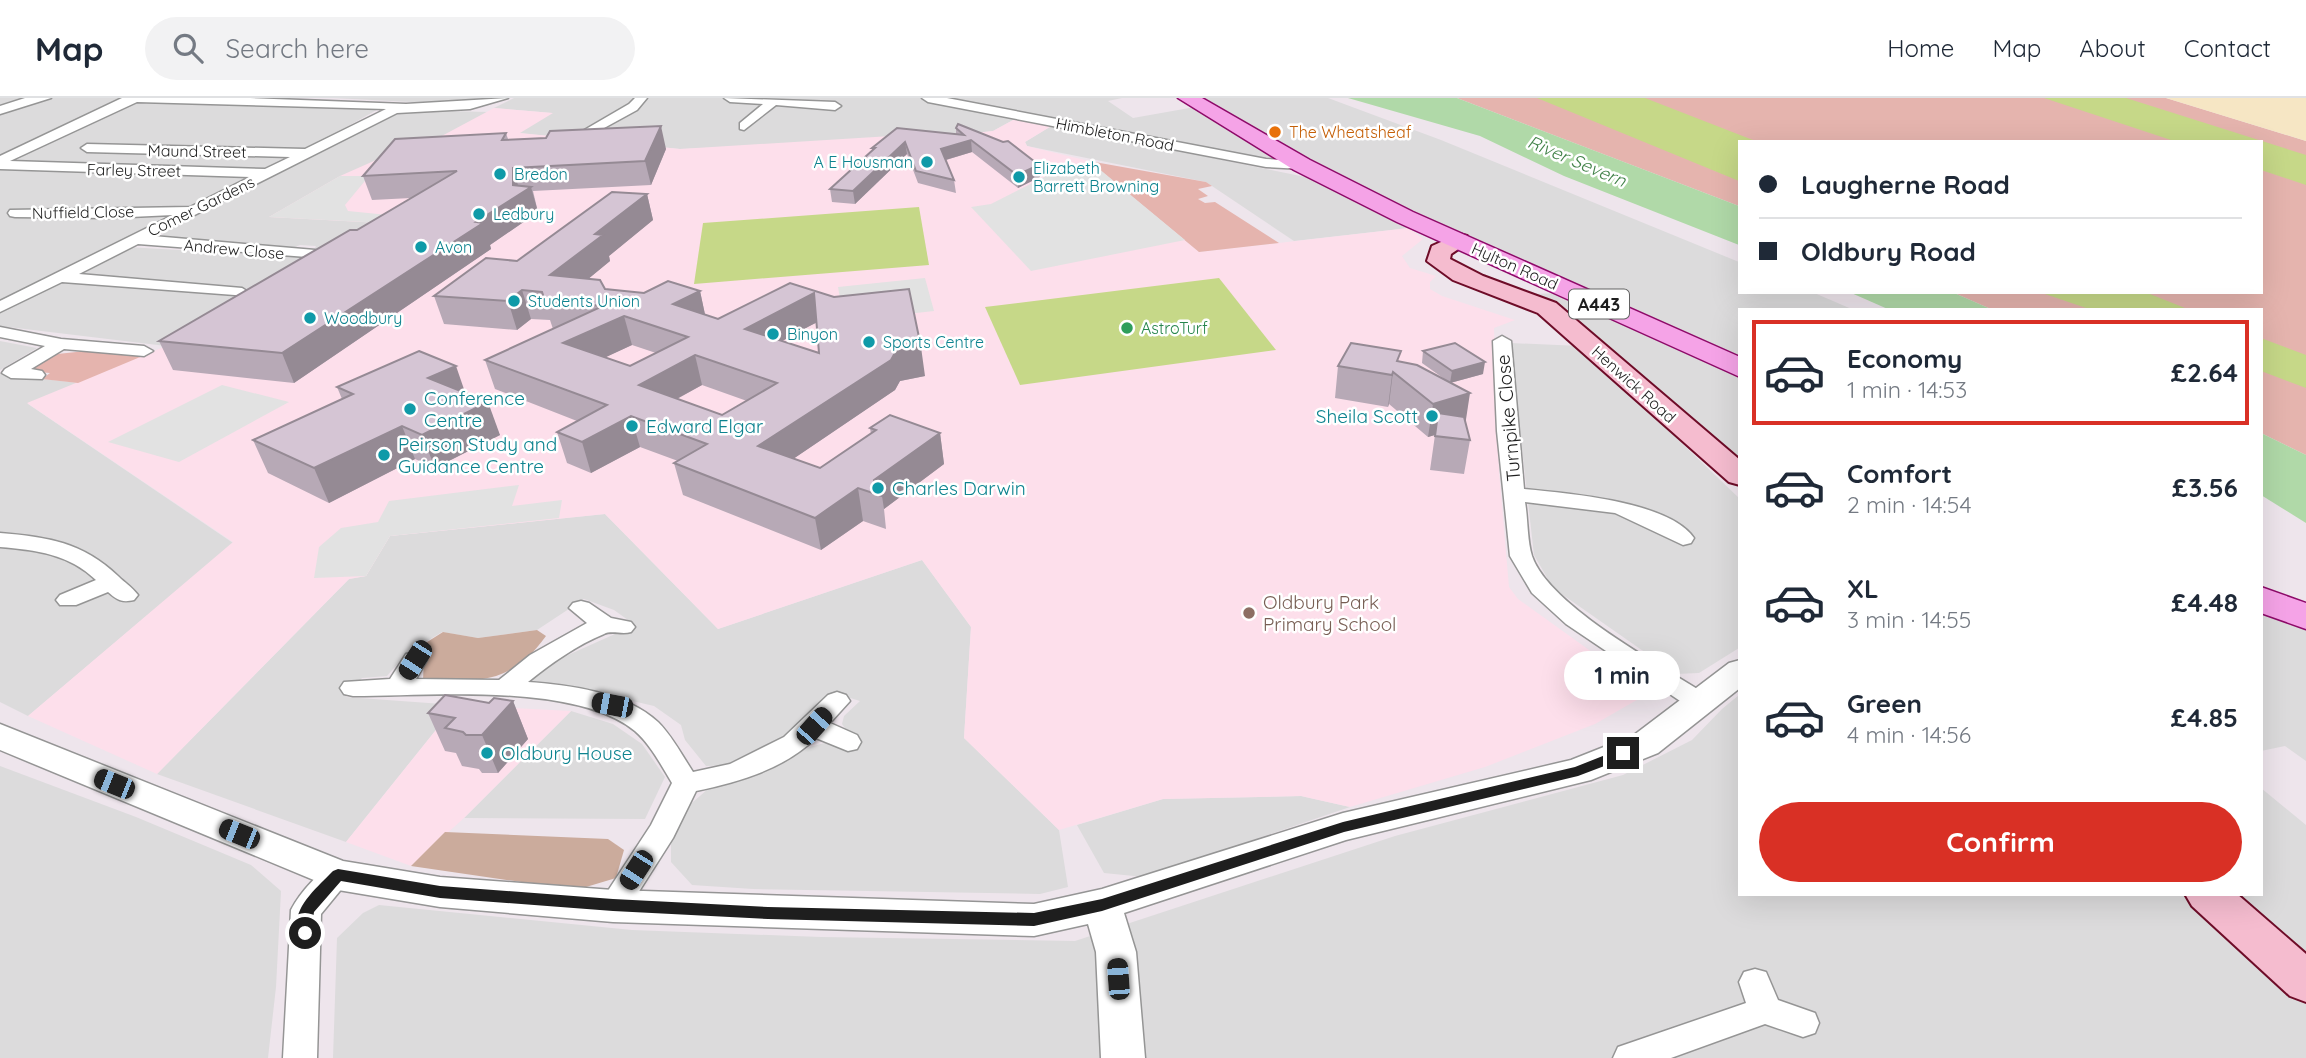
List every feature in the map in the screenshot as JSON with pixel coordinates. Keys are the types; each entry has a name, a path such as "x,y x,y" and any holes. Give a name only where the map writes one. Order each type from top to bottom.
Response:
{"main road":[{"name":"A443","path":"1188,98 1302,165"},
{"name":"Hylton Road","path":"1302,165 1405,216 1738,367"},
{"name":"Henwick Road","path":"1459,241 1440,251 1438,261 1461,276 1522,296 1547,308 1738,474"},
{"path":"2263,600 2306,617"},
{"path":"2209,896 2306,982"}],"street":[{"path":"0,110 43,98"},
{"path":"128,98 321,100 404,107 453,107 502,98"},
{"path":"0,163 136,98"},
{"path":"580,136 633,107 641,98"},
{"path":"730,98 835,106"},
{"name":"Himbleton Road","path":"928,98 1266,163 1302,165"},
{"path":"945,101 965,98"},
{"path":"744,126 774,102"},
{"name":"Comer Gardens","path":"0,307 306,153 404,107"},
{"name":"Maund Street","path":"87,148 306,153"},
{"name":"Farley Street","path":"0,163 268,173"},
{"name":"Nuffield Close","path":"14,213 109,214 140,210 193,210"},
{"name":"Andrew Close","path":"133,239 304,252"},
{"path":"60,277 242,293"},
{"path":"0,332 61,344 144,351"},
{"name":"Turnpike Close","path":"1502,341 1507,430 1521,556 1540,588 1574,619 1698,701"},
{"path":"36,375 11,373 61,344"},
{"name":"Turnpike Close","path":"1516,495 1606,503 1664,514 1683,538"},
{"path":"0,540 27,542 86,559 118,589 68,600"},
{"path":"504,690 523,670 552,652 613,626 581,608"},
{"path":"397,689 415,660"},
{"path":"0,736 338,875 440,892 613,905 768,913 1034,920 1102,905 1343,827 1578,771 1646,744 1738,672"},
{"path":"353,688 504,690 555,694 612,705 643,723 662,745 686,783"},
{"path":"686,783 736,773 793,744 837,701"},
{"path":"814,726 848,742"},
{"path":"613,905 663,830 686,783"},
{"path":"300,1058 306,910 338,875"},
{"path":"1102,905 1116,952 1123,1058"},
{"path":"1630,1058 1760,996 1803,1023"}],"shaded area":[{"path":"0,98 172,98 382,107 318,143 0,301"},
{"path":"333,98 489,98 449,104"},
{"path":"514,98 1122,98 1108,101 1133,118 1195,107 1282,159 1026,113 993,131 922,139 680,149 518,133 551,113 494,108"},
{"path":"1196,98 1328,98 1441,140 1738,262 1738,294 1817,294 1849,308 1738,308 1738,362 1316,166"},
{"path":"1457,98 2166,98 2306,141 2306,455 2263,434 2263,308 1988,308 1957,294 2263,294 2263,140 1738,140 1738,206"},
{"path":"1537,98 1645,98 1753,140 1738,140 1738,181"},
{"path":"2044,98 2126,98 2259,140 2171,140"},
{"path":"2166,98 2306,98 2306,141"},
{"path":"494,108 553,113 520,133 680,149 891,136 922,139 993,131 1015,119 1053,125 1025,142 1027,146 1089,161 1199,252 1409,228 1423,239 1402,256 1410,268 1436,276 1430,282 1430,289 1442,296 1515,320 1494,328 1499,471 1509,587 1518,599 1649,693 1595,724 1485,767 1350,807 1301,796 1163,799 1059,830 964,738 971,627 922,560 718,629 605,514 390,536 366,576 349,579 157,774 28,716 233,542 27,403 166,346 381,223 269,217 340,176 428,137 438,138"},
{"path":"397,112 488,112 383,223 328,252 314,250 316,246 300,245 290,249 161,237 166,228"},
{"path":"1053,125 1310,178 1409,228 1294,241 1206,182 1027,146 1025,142"},
{"path":"2263,141 2306,155 2306,185 2263,171"},
{"path":"1089,161 1206,182 1212,186 1198,189 1208,196 1198,199 1205,203 1215,202 1279,243 1199,252"},
{"path":"1092,163 1185,240 1031,271 971,207 991,204 1058,170"},
{"path":"340,176 369,176 345,205 348,211 398,216 383,223 269,217"},
{"path":"919,207 929,265 694,284 703,223"},
{"path":"127,247 318,258 262,290 72,275"},
{"path":"925,278 934,311 844,321 838,287"},
{"name":"AstroTurf","path":"1219,278 1276,350 1020,385 985,307"},
{"path":"62,280 248,298 166,346 0,326 0,312"},
{"path":"1563,293 1738,376 1738,468 1532,294"},
{"path":"2045,294 2150,294 2185,308 2086,308"},
{"path":"2263,339 2306,355 2306,388 2263,372"},
{"path":"0,341 37,348 0,370"},
{"path":"1510,343 1580,346 1738,497 1738,649 1699,673 1676,674 1553,588 1534,555"},
{"path":"95,350 145,355 78,383 42,379 50,373 25,371 48,355"},
{"path":"0,374 78,383 28,404 233,543 28,716 0,702"},
{"path":"222,385 289,402 179,462 108,442"},
{"path":"519,485 512,506 562,500 559,518 390,536 366,576 314,578 319,547 341,528 378,522 389,501"},
{"path":"605,514 718,629 922,560 971,627 964,738 1059,830 1068,887 1040,894 753,889 692,885 671,862 671,841 686,808 708,789 755,774 810,747 828,742 848,751 861,739 849,734 842,724 844,716 860,701 834,693 778,744 738,765 706,766 685,740 681,725 654,706 594,692 525,682 557,660 635,625 614,610 584,599 537,630 478,638 442,632 406,654 387,676 362,678 346,697 456,705 346,842 157,774 349,579 366,576 390,536"},
{"path":"2263,613 2306,630 2306,761 2285,746 2263,751"},
{"path":"537,630 546,636 533,652 506,672 477,680 423,681 424,657 416,649 443,632 478,638"},
{"path":"1738,696 1738,896 2186,896 2306,1004 2306,1058 333,1058 337,938 363,913 379,905 632,930 821,937 1075,941 1395,836 1623,775 1692,740"},
{"path":"456,705 571,711 464,818 411,866 346,842"},
{"path":"571,711 613,724 642,744 665,777 645,819 464,818"},
{"path":"0,766 136,817 251,865 281,891 276,987 268,1058 0,1058"},
{"path":"2263,790 2306,825 2306,956 2235,896 2263,896"},
{"path":"1301,796 1350,807 1144,877 1104,873 1077,825 1163,799"},
{"path":"445,832 608,839 624,850 616,878 576,890 411,866"}],"water":[{"name":"River Severn","path":"1348,98 1457,98 1738,206 1738,245 1564,176 1480,136"},
{"path":"1854,294 1957,294 1988,308 1885,308"},
{"path":"2263,434 2306,455 2306,523 2263,496"}],"building":[{"path":"958,124 1003,142 1008,141 1039,165 1017,175 971,140 941,149 954,180 916,171 905,142 853,191 830,189 897,128 964,135 956,128"},
{"path":"661,126 645,161 513,168 513,185 531,187 476,222 483,223 282,353 159,341 457,171 363,176 395,139 506,133 502,140 546,138 550,131"},
{"path":"612,192 647,194 595,234 603,235 550,275 600,280 605,289 644,293 668,281 700,291 673,304 718,319 790,283 834,297 909,289 921,347 896,351 891,360 758,446 820,468 876,430 870,428 890,415 940,433 874,480 882,496 858,488 815,518 674,463 707,444 631,416 582,442 557,432 607,405 485,360 603,306 545,301 542,292 522,290 508,301 434,296 486,258 517,261","holes":["814,293 819,353 745,329","624,316 688,337 630,366 563,343","695,355 777,383 722,415 639,385"]},
{"path":"1351,343 1401,351 1397,361 1417,365 1470,393 1433,404 1393,372 1392,375 1338,366"},
{"path":"1455,343 1485,362 1452,371 1423,351"},
{"path":"419,351 456,366 428,378 488,402 422,435 402,426 314,468 253,440 353,394 337,387"},
{"path":"1438,413 1464,417 1470,440 1435,436"},
{"path":"445,695 489,703 494,698 513,701 482,735 466,735 445,728 455,718 428,713"}],"place":[{"name":"The Wheatsheaf","path":"1275,132"},
{"name":"A E Housman","path":"927,162"},
{"name":"Bredon","path":"500,174"},
{"name":"Elizabeth Barrett Browning","path":"1019,177"},
{"name":"Ledbury","path":"479,214"},
{"name":"Avon","path":"421,247"},
{"name":"Students Union","path":"514,301"},
{"name":"Woodbury","path":"310,318"},
{"name":"AstroTurf","path":"1127,328"},
{"name":"Binyon","path":"773,334"},
{"name":"Sports Centre","path":"869,342"},
{"name":"Conference Centre","path":"410,409"},
{"name":"Sheila Scott","path":"1432,416"},
{"name":"Edward Elgar","path":"632,426"},
{"name":"Peirson Study and Guidance Centre","path":"384,455"},
{"name":"Charles Darwin","path":"878,488"},
{"name":"Oldbury Park Primary School","path":"1249,613"},
{"name":"Oldbury House","path":"487,753"}],"route":[{"path":"305,933 306,910 338,875 440,892 613,905 768,913 1034,920 1102,905 1343,827 1578,771 1623,753"}]}
